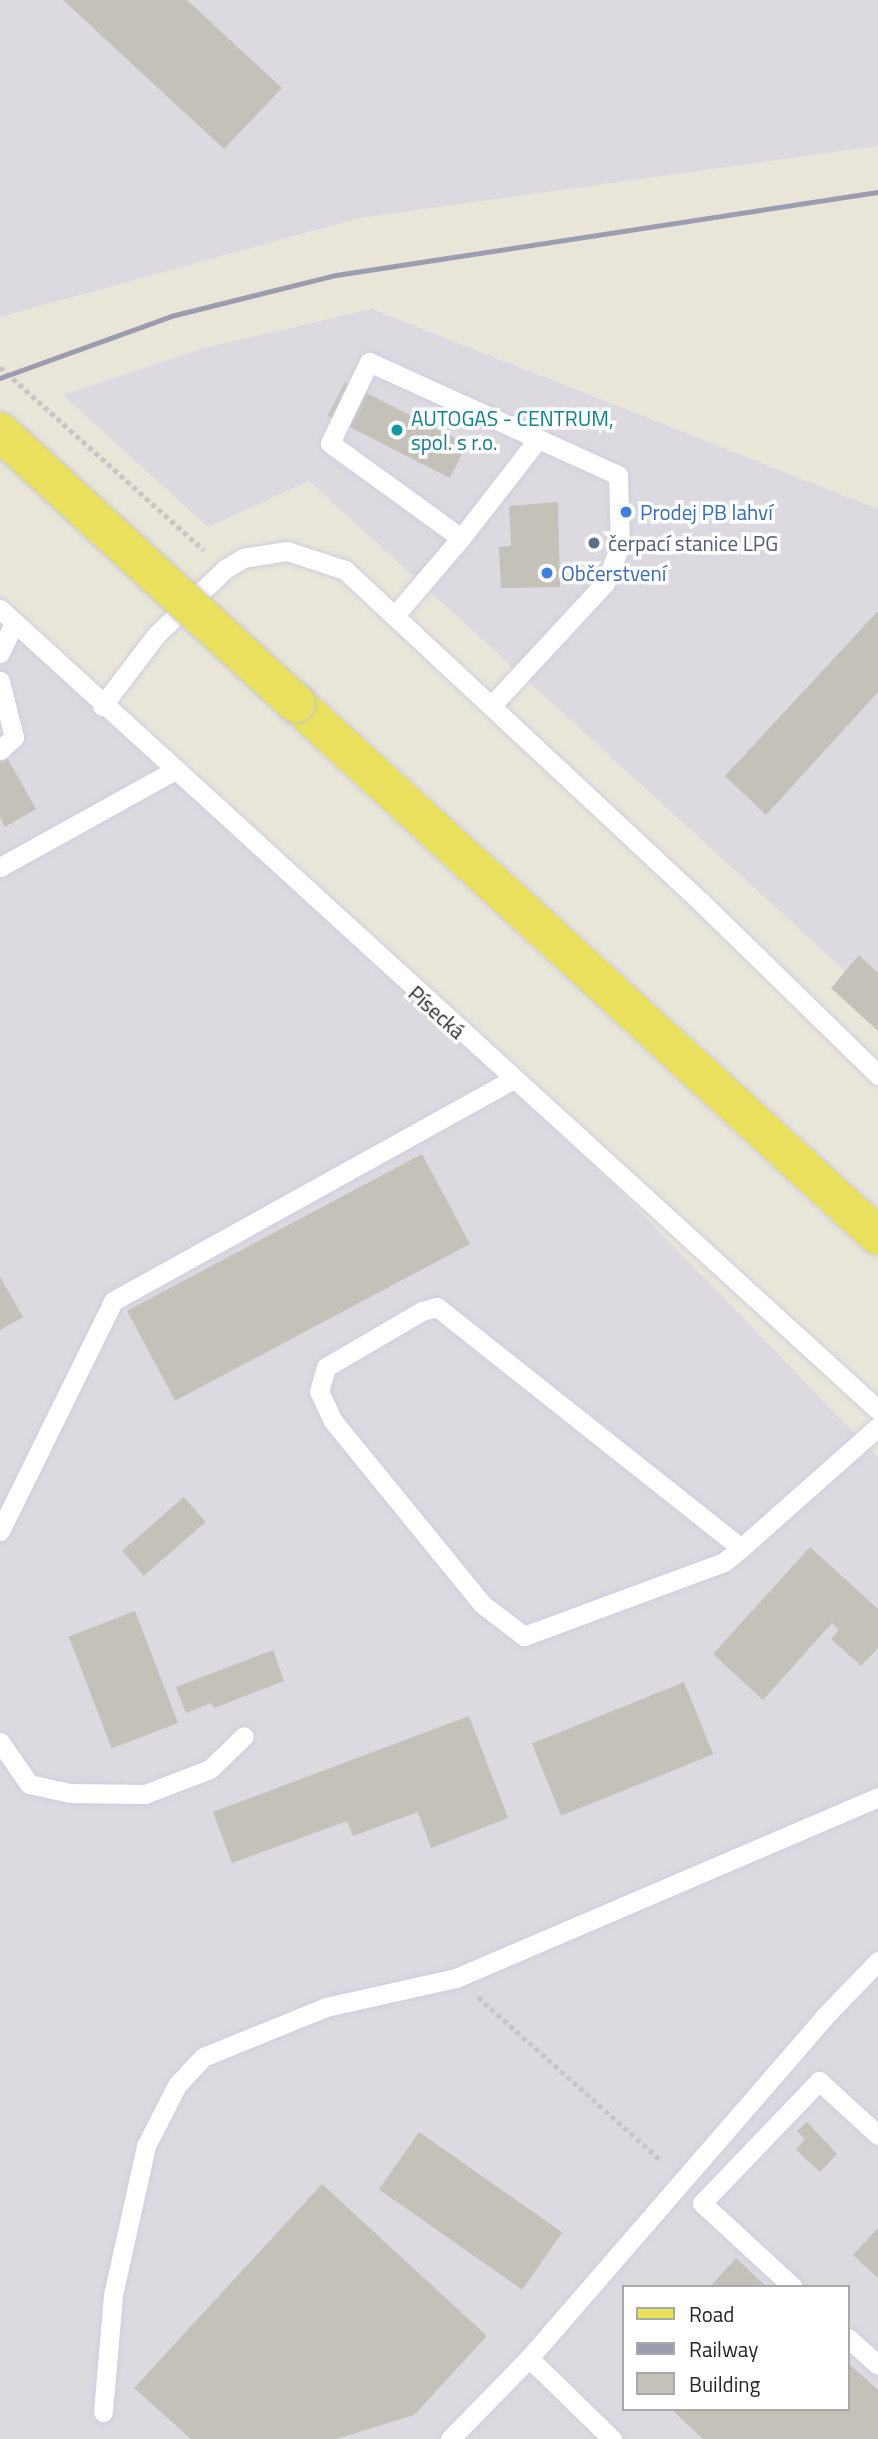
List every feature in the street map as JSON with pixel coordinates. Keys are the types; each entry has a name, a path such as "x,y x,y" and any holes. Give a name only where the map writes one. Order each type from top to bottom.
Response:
{"main road":[{"path":"0,432 878,1236"}],"lane":[{"path":"461,538 330,443 369,362 618,475 621,546 605,583 492,705"},
{"path":"396,614 461,538 538,439"},
{"path":"102,706 156,635 225,569 243,558 287,551 345,570 396,614 701,902 878,1075"},
{"path":"0,653 7,616"},
{"name":"Písecká","path":"7,616 173,771 878,1410"},
{"path":"0,681 14,737 0,750"},
{"path":"0,867 173,771"},
{"path":"0,1531 113,1301 512,1080"},
{"path":"741,1548 438,1307 422,1311 326,1367 319,1391 333,1421 482,1604 524,1636 724,1563 741,1548 878,1427"},
{"path":"0,1742 29,1784 70,1793 145,1794 210,1769 244,1736"},
{"path":"103,2412 113,2295 146,2146 177,2085 203,2057 326,2007 456,1978 878,1797"},
{"path":"450,2439 529,2358 683,2179 878,1961"},
{"path":"791,2285 702,2203 820,2081 878,2136"},
{"path":"850,2340 878,2365"},
{"path":"529,2358 612,2439"}],"path":[{"path":"0,367 225,569"},
{"path":"456,1978 683,2179"}],"shaded area":[{"path":"0,0 878,0 878,146 359,218 0,317"},
{"path":"372,309 878,509 878,1001 309,481 208,527 63,395 204,348"},
{"path":"0,612 512,1080 878,1457 878,2439 0,2439"}],"building":[{"path":"63,0 187,0 282,88 224,149"},
{"name":"AUTOGAS - CENTRUM, spol. s r.o.","path":"345,382 467,444 450,478 328,416"},
{"path":"558,502 560,587 501,588 499,547 511,546 509,506"},
{"path":"878,611 878,692 766,815 725,776"},
{"path":"0,745 36,809 5,827 0,817"},
{"path":"859,955 878,973 878,1031 831,988"},
{"path":"422,1154 470,1244 175,1401 127,1311"},
{"path":"0,1277 23,1317 0,1330"},
{"path":"184,1497 206,1522 144,1576 122,1551"},
{"path":"810,1547 878,1609 878,1648 861,1666 831,1639 839,1630 832,1623 763,1700 713,1654"},
{"path":"135,1611 178,1723 112,1748 69,1636"},
{"path":"273,1650 284,1681 214,1708 211,1703 186,1713 176,1687"},
{"path":"684,1682 713,1754 561,1816 532,1743"},
{"path":"469,1716 508,1818 431,1848 418,1812 353,1836 347,1821 232,1863 213,1812"},
{"path":"807,2122 837,2154 820,2172 796,2150 805,2139 797,2131"},
{"path":"419,2132 562,2232 522,2290 379,2189"},
{"path":"322,2184 487,2336 414,2415 336,2439 191,2439 134,2388"},
{"path":"878,2228 878,2278 853,2255"},
{"path":"736,2258 765,2285 712,2285"},
{"path":"850,2365 878,2390 878,2439 703,2439 673,2411 850,2411"}],"railway":[{"path":"0,378 171,316 336,275 878,192"}],"place":[{"name":"AUTOGAS - CENTRUM, spol. s r.o.","path":"397,430"},
{"name":"Prodej PB lahví","path":"626,512"},
{"name":"čerpací stanice LPG","path":"594,543"},
{"name":"Občerstvení","path":"547,573"}]}
